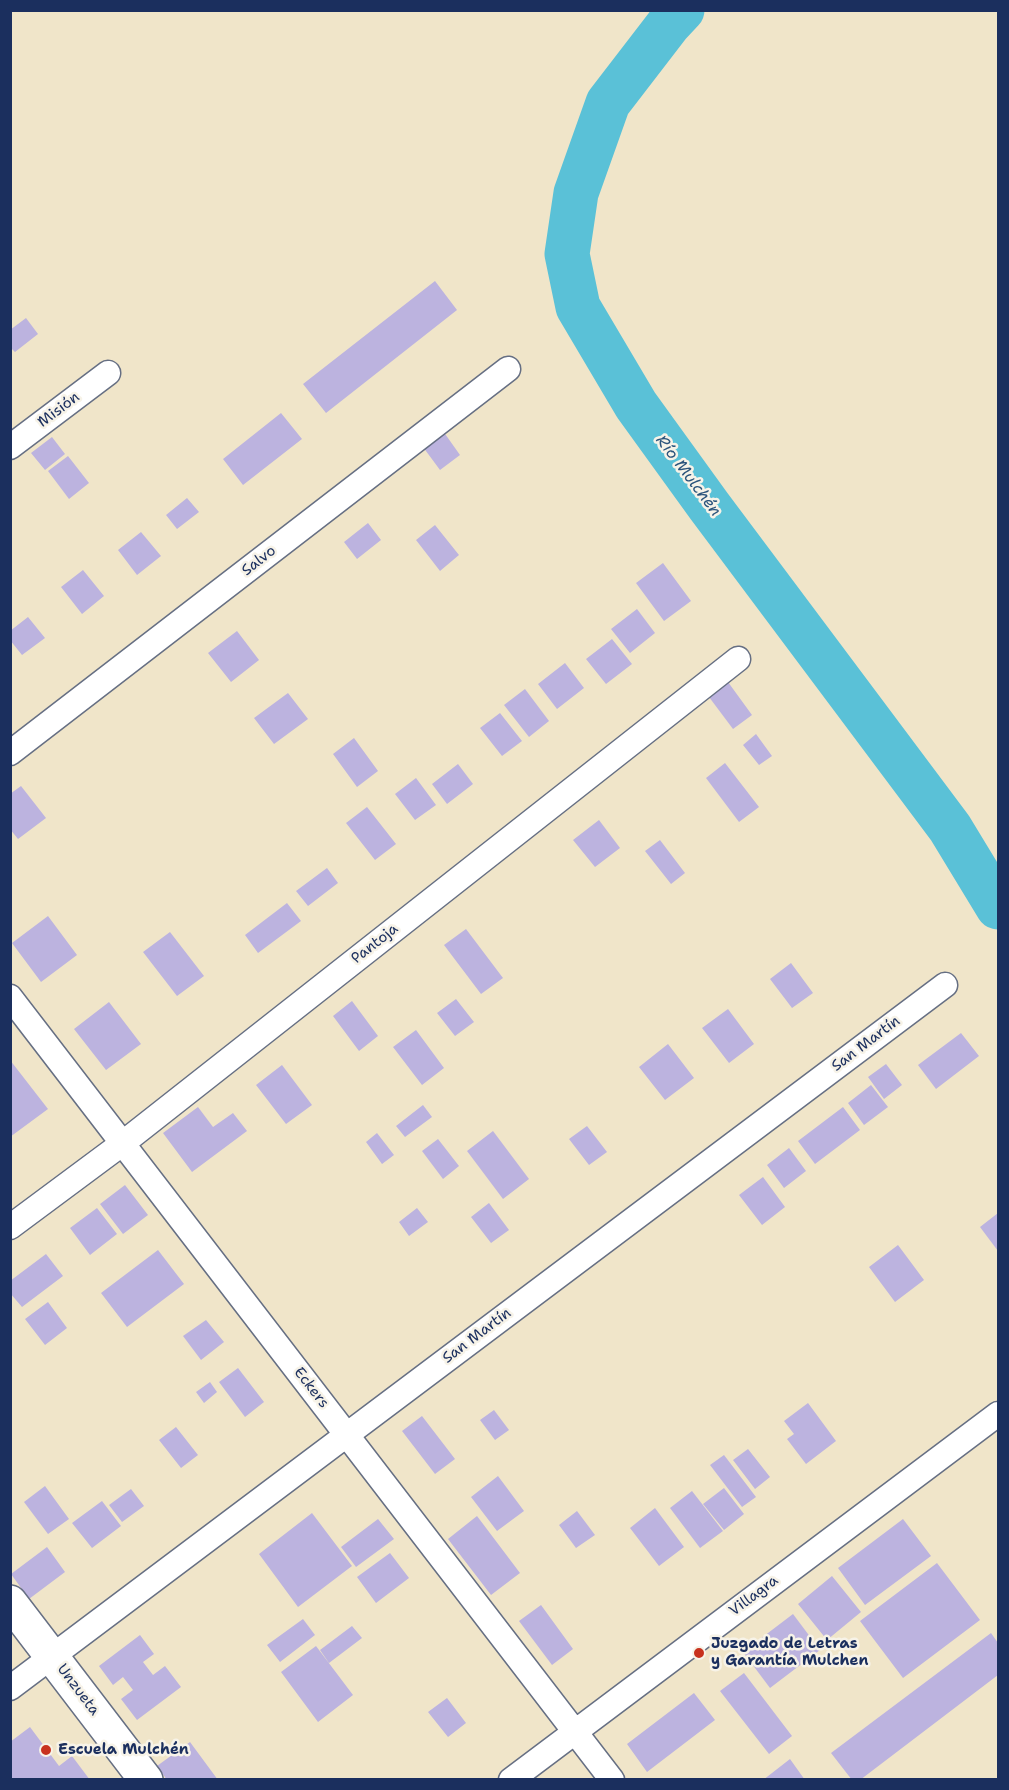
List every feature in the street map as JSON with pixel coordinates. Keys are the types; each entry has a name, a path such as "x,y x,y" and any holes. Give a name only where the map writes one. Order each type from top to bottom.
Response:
{"main road":[{"name":"Unzueta","path":"10,1602 146,1779"}],"street":[{"name":"Salvo","path":"10,753 508,369"},
{"name":"Misión","path":"10,447 108,373"},
{"name":"Pantoja","path":"10,1227 123,1143 738,659"},
{"name":"San Martín","path":"10,1688 945,985"},
{"name":"Eckers","path":"10,997 612,1779"},
{"name":"Villagra","path":"511,1779 999,1414"}],"building":[{"path":"435,281 457,310 326,413 303,384"},
{"path":"26,318 38,334 15,352 10,347 10,330"},
{"path":"281,413 302,439 243,485 223,459"},
{"path":"443,431 460,455 440,470 423,447"},
{"path":"52,437 65,454 45,470 31,453"},
{"path":"68,456 89,483 69,499 48,471"},
{"path":"187,498 199,512 177,529 166,515"},
{"path":"368,523 381,540 357,559 344,542"},
{"path":"435,525 459,555 440,571 416,540"},
{"path":"141,532 161,556 137,575 118,550"},
{"path":"663,563 691,601 664,621 636,583"},
{"path":"83,570 104,596 82,614 61,587"},
{"path":"637,609 655,633 630,653 611,629"},
{"path":"28,617 45,638 22,655 10,640 10,631"},
{"path":"237,631 259,660 231,682 208,653"},
{"path":"612,639 632,664 606,684 586,659"},
{"path":"565,663 584,688 557,709 538,684"},
{"path":"728,682 752,715 733,729 709,697"},
{"path":"525,689 549,721 529,737 504,705"},
{"path":"288,693 308,719 274,744 254,718"},
{"path":"500,713 522,741 502,756 480,728"},
{"path":"756,734 772,756 759,765 743,745"},
{"path":"354,738 378,771 357,787 333,754"},
{"path":"725,763 759,807 739,822 706,778"},
{"path":"458,764 473,784 447,804 432,784"},
{"path":"416,778 436,805 415,820 395,794"},
{"path":"21,786 46,818 18,839 10,829 10,794"},
{"path":"367,807 396,844 375,860 346,823"},
{"path":"599,820 620,848 595,867 573,840"},
{"path":"660,840 685,873 671,884 645,851"},
{"path":"327,868 338,883 308,906 296,891"},
{"path":"287,903 301,921 258,953 245,935"},
{"path":"48,916 77,955 41,982 12,943"},
{"path":"466,929 503,978 481,994 444,945"},
{"path":"170,932 204,976 177,996 143,952"},
{"path":"791,963 813,993 792,1008 770,979"},
{"path":"456,999 474,1022 455,1036 437,1013"},
{"path":"352,1001 378,1036 359,1051 333,1016"},
{"path":"109,1002 141,1044 106,1070 74,1029"},
{"path":"728,1009 754,1044 729,1063 702,1028"},
{"path":"416,1030 444,1068 422,1085 393,1047"},
{"path":"961,1033 979,1056 936,1089 918,1065"},
{"path":"668,1044 694,1078 665,1100 639,1067"},
{"path":"10,1060 48,1109 10,1137"},
{"path":"886,1064 902,1085 884,1099 868,1077"},
{"path":"282,1065 312,1105 286,1124 256,1085"},
{"path":"871,1085 888,1107 864,1125 848,1103"},
{"path":"423,1105 432,1117 405,1137 396,1126"},
{"path":"198,1107 213,1127 233,1113 247,1131 192,1172 163,1133"},
{"path":"843,1107 860,1130 815,1164 798,1141"},
{"path":"587,1126 607,1152 589,1165 569,1139"},
{"path":"493,1131 529,1179 503,1199 467,1151"},
{"path":"377,1133 394,1155 382,1164 366,1142"},
{"path":"438,1139 459,1166 443,1179 422,1151"},
{"path":"789,1148 806,1171 784,1188 767,1165"},
{"path":"763,1177 785,1207 762,1225 739,1195"},
{"path":"125,1185 148,1215 123,1234 100,1204"},
{"path":"489,1203 509,1230 491,1243 471,1217"},
{"path":"97,1208 117,1234 90,1255 70,1228"},
{"path":"417,1208 428,1222 409,1236 399,1222"},
{"path":"998,1213 998,1251 980,1227"},
{"path":"898,1245 924,1280 895,1302 869,1267"},
{"path":"158,1250 184,1284 127,1327 101,1293"},
{"path":"46,1254 63,1276 22,1307 10,1293 10,1281"},
{"path":"48,1302 67,1328 45,1345 25,1319"},
{"path":"206,1320 224,1342 201,1360 183,1336"},
{"path":"238,1368 264,1402 245,1417 219,1382"},
{"path":"210,1382 217,1392 204,1403 196,1392"},
{"path":"808,1403 836,1441 806,1464 787,1439 794,1434 784,1421"},
{"path":"494,1410 509,1430 495,1440 480,1420"},
{"path":"422,1416 455,1459 435,1474 402,1431"},
{"path":"176,1427 198,1455 181,1468 159,1440"},
{"path":"748,1449 770,1477 755,1489 733,1460"},
{"path":"724,1455 756,1497 742,1507 710,1465"},
{"path":"498,1476 524,1511 497,1531 471,1497"},
{"path":"45,1486 69,1519 48,1534 24,1502"},
{"path":"724,1488 744,1514 724,1530 703,1504"},
{"path":"131,1489 144,1506 122,1522 109,1505"},
{"path":"692,1491 723,1531 700,1548 670,1508"},
{"path":"102,1501 121,1526 92,1548 72,1523"},
{"path":"655,1508 684,1547 659,1566 630,1528"},
{"path":"577,1511 595,1535 576,1548 559,1525"},
{"path":"312,1513 352,1566 298,1607 259,1554"},
{"path":"477,1516 520,1573 491,1595 448,1539"},
{"path":"378,1519 394,1539 356,1567 341,1547"},
{"path":"903,1519 931,1556 865,1605 838,1568"},
{"path":"47,1547 65,1572 29,1599 11,1574"},
{"path":"390,1553 409,1578 376,1603 357,1577"},
{"path":"937,1563 980,1620 903,1678 860,1621"},
{"path":"832,1576 861,1612 827,1640 798,1604"},
{"path":"541,1605 573,1649 552,1665 519,1621"},
{"path":"793,1614 820,1650 770,1688 743,1652"},
{"path":"303,1619 315,1635 280,1662 267,1645"},
{"path":"352,1626 362,1638 329,1663 320,1650"},
{"path":"991,1633 998,1643 998,1675 860,1780 852,1780 831,1753"},
{"path":"140,1635 154,1654 143,1662 153,1675 165,1666 181,1687 137,1720 121,1699 133,1690 123,1677 113,1685 99,1666"},
{"path":"316,1646 353,1695 318,1722 281,1672"},
{"path":"744,1673 792,1736 769,1754 720,1691"},
{"path":"694,1693 715,1720 647,1772 627,1744"},
{"path":"447,1698 466,1723 448,1737 428,1712"},
{"path":"30,1727 59,1766 72,1756 90,1780 10,1780 10,1742"},
{"path":"190,1742 218,1780 167,1780 157,1766"},
{"path":"790,1759 805,1780 763,1780"}],"waterway":[{"name":"Río Mulchén","path":"682,10 608,103 576,193 567,254 578,307 636,405 950,828 998,907"}],"place":[{"name":"Juzgado de Letras y Garantía Mulchen","path":"699,1653"},
{"name":"Escuela Mulchén","path":"46,1750"}]}
